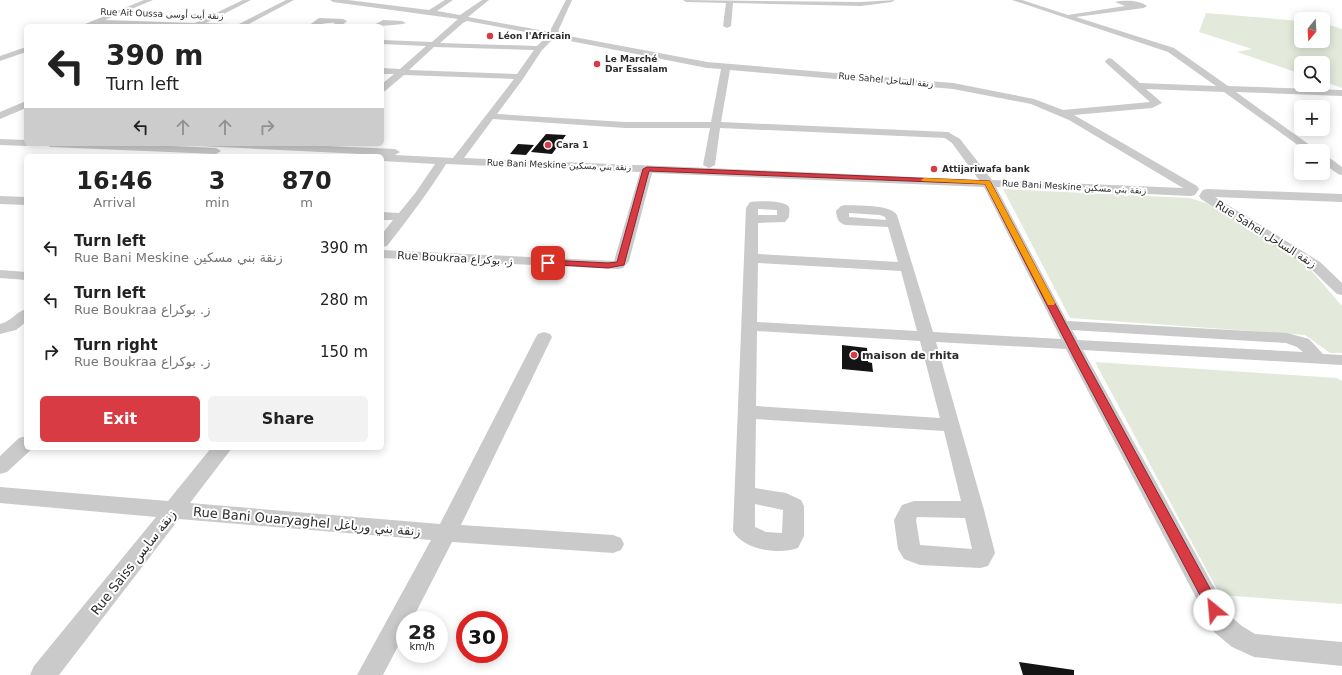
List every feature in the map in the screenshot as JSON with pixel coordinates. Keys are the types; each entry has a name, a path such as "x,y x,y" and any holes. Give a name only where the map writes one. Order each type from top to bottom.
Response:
{"street":[{"path":"90,24 150,0"},
{"path":"198,24 248,0"},
{"path":"243,24 291,0"},
{"name":"Rue Sahel زنقة الساحل","path":"334,0 463,18 700,64 969,88 1022,99 1064,113 1192,191"},
{"path":"430,13 450,0"},
{"path":"384,88 463,18 486,0"},
{"path":"458,158 520,77 539,48 553,35 569,0"},
{"path":"686,0 807,4 861,4 892,0"},
{"path":"1016,0 1171,50 1304,144"},
{"path":"727,26 730,1"},
{"path":"393,8 403,3"},
{"path":"1067,16 1134,7"},
{"path":"315,24 322,20 343,21 338,24"},
{"name":"Rue Ait Oussa زنقة أيت أوسى","path":"95,22 144,24"},
{"path":"380,24 383,22 402,23 384,36"},
{"path":"384,27 395,28"},
{"path":"384,42 539,48"},
{"path":"0,59 24,50"},
{"path":"12,54 24,55"},
{"path":"1064,113 1156,104 1156,102 1139,86 1109,61"},
{"path":"708,165 717,126 726,67"},
{"path":"384,71 520,77"},
{"path":"1139,86 1342,93"},
{"path":"0,116 24,105"},
{"path":"489,116 625,125 828,128 948,135 956,141 985,179 1222,624 1241,640 1254,646 1342,654"},
{"path":"586,134 591,123"},
{"path":"5,142 24,135"},
{"path":"5,142 24,143"},
{"path":"87,146 237,154 313,149 322,154"},
{"path":"248,146 458,158 708,165 985,179"},
{"name":"Rue Bani Meskine زنقة بني مسكين","path":"384,158 443,160 458,158 647,169 985,179 1192,191"},
{"path":"384,240 421,194 443,160"},
{"path":"1330,163 1342,172"},
{"name":"Rue Boukraa ز. بوكراع","path":"384,254 618,265 622,260 647,169"},
{"path":"1192,191 1206,194 1342,198"},
{"name":"Rue Sahel زنقة الساحل","path":"1206,194 1315,265 1342,291"},
{"path":"0,200 24,201"},
{"path":"384,216 403,216"},
{"path":"745,494 752,219"},
{"path":"894,224 927,336 974,510 984,553 980,559 920,556 912,552 909,548 905,520 909,511 914,509 974,510"},
{"path":"751,258 906,268"},
{"path":"0,274 24,276"},
{"path":"0,329 10,327 24,316"},
{"path":"749,326 927,336 1068,335 1287,338 1303,343 1319,358"},
{"path":"1068,335 1342,360"},
{"path":"370,675 446,533 544,336"},
{"path":"748,412 951,425"},
{"path":"0,467 24,445"},
{"name":"Rue Saiss زنقة سايس","path":"43,675 220,450"},
{"name":"Rue Bani Ouaryaghel زنقة بني ورياغل","path":"0,495 446,533 613,544"}],"green space":[{"path":"1206,13 1294,20 1294,48 1330,48 1330,25 1342,29 1342,88 1330,84 1330,56 1294,56 1294,72 1237,52 1252,49 1199,32"},
{"path":"1003,189 1190,198 1209,204 1305,263 1342,306 1342,353 1330,353 1305,335 1070,318"},
{"path":"1095,362 1337,378 1342,381 1342,604 1220,595"}],"building":[{"name":"Cara 1","path":"546,134 566,135 552,154 531,152"},
{"path":"518,144 534,145 526,155 510,154"},
{"name":"maison de rhita","path":"842,345 867,348 868,362 872,363 873,372 842,369"},
{"path":"1019,662 1074,670 1074,675 1023,675"}],"slow traffic":[{"path":"924,180 987,182 1051,303"}],"place":[{"name":"Léon l'Africain","path":"490,36"},
{"name":"Le Marché Dar Essalam","path":"597,64"},
{"name":"Cara 1","path":"548,145"},
{"name":"Attijariwafa bank","path":"934,169"},
{"name":"maison de rhita","path":"854,355"}],"route":[{"path":"548,263 613,266 621,263 647,169 987,182 1063,325 1072,345 1214,610"}]}
